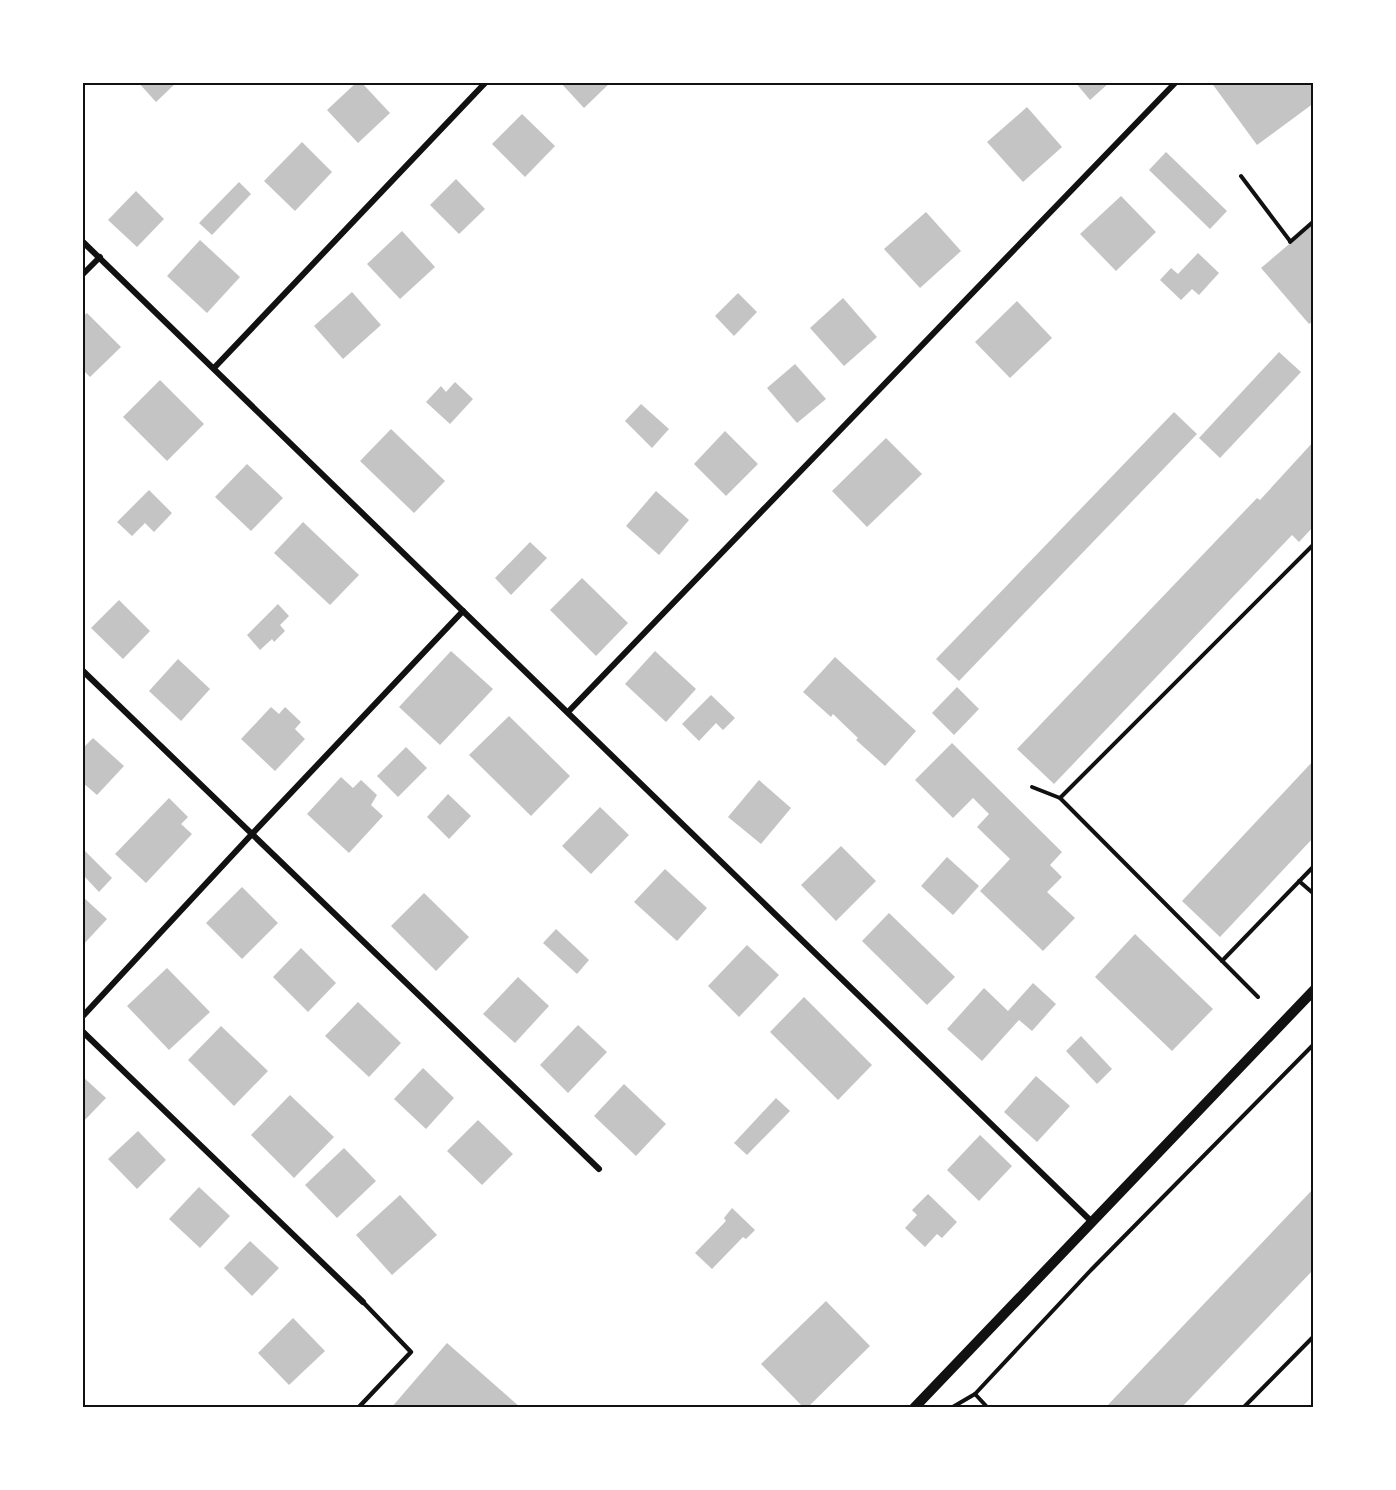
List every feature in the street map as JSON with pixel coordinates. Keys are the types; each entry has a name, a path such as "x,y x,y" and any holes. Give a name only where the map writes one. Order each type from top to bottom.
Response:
{"street":[{"path":"214,368 486,82"},
{"path":"568,712 1176,82"},
{"path":"82,241 1092,1222"},
{"path":"82,275 100,257"},
{"path":"82,1017 463,611"},
{"path":"82,670 599,1169"},
{"path":"914,1407 1314,990"},
{"path":"82,1031 363,1302"}],"lane":[{"path":"358,1407 411,1352 363,1302"}],"path":[{"path":"1241,176 1290,242 1314,221"},
{"path":"1060,798 1314,544"},
{"path":"1032,787 1060,798 1258,997"},
{"path":"1222,961 1314,866"},
{"path":"1299,881 1314,894"},
{"path":"951,1407 975,1394 1091,1270 1314,1044"},
{"path":"1243,1407 1314,1336"},
{"path":"975,1394 988,1407"}],"building":[{"path":"138,82 177,82 156,102"},
{"path":"357,82 361,82 390,113 358,143 327,110"},
{"path":"560,82 611,82 584,108"},
{"path":"1075,82 1110,82 1090,100"},
{"path":"1211,82 1309,82 1314,89 1314,103 1257,145"},
{"path":"1027,107 1062,147 1023,182 987,142"},
{"path":"522,114 555,146 525,177 492,144"},
{"path":"302,142 332,172 295,211 264,181"},
{"path":"1166,152 1227,211 1210,229 1149,170"},
{"path":"456,179 485,209 459,234 430,205"},
{"path":"239,182 251,194 212,235 199,223"},
{"path":"136,191 164,219 137,247 108,220"},
{"path":"1121,196 1156,232 1116,271 1080,234"},
{"path":"926,212 961,251 920,288 884,249"},
{"path":"1314,223 1314,320 1309,324 1261,268"},
{"path":"402,231 435,267 400,299 367,264"},
{"path":"200,240 240,277 207,313 167,276"},
{"path":"1198,253 1219,273 1199,295 1192,289 1181,300 1160,280 1171,268 1178,274"},
{"path":"352,292 381,325 343,359 314,326"},
{"path":"738,293 757,312 734,336 715,316"},
{"path":"843,298 877,337 844,366 810,328"},
{"path":"1017,301 1052,338 1010,378 975,342"},
{"path":"87,313 121,347 90,377 82,369 82,317"},
{"path":"1279,352 1301,372 1220,458 1199,438"},
{"path":"795,364 826,399 797,423 767,388"},
{"path":"160,380 204,424 167,461 123,417"},
{"path":"455,382 473,399 450,424 426,402 441,386 446,392"},
{"path":"641,404 669,429 652,448 625,421"},
{"path":"1174,412 1197,434 959,681 936,659"},
{"path":"391,429 445,481 414,513 360,461"},
{"path":"725,431 758,464 726,496 694,464"},
{"path":"886,438 922,474 867,527 832,491"},
{"path":"1314,441 1314,526 1299,542 1292,535 1054,784 1017,749 1257,498 1260,500"},
{"path":"247,464 283,498 251,531 215,497"},
{"path":"149,490 172,513 154,532 145,523 132,536 117,522"},
{"path":"656,491 689,520 659,555 626,526"},
{"path":"303,522 359,575 330,605 274,553"},
{"path":"530,542 547,558 511,595 495,578"},
{"path":"582,578 628,623 596,656 550,610"},
{"path":"119,600 150,631 123,659 91,628"},
{"path":"278,604 289,616 280,625 285,631 274,642 272,639 260,650 247,635"},
{"path":"451,651 493,689 440,745 399,707"},
{"path":"655,651 696,689 666,722 625,684"},
{"path":"835,657 916,731 885,766 856,740 858,738 833,714 831,717 803,692"},
{"path":"178,659 210,689 181,721 149,691"},
{"path":"957,687 979,709 954,735 932,713"},
{"path":"711,695 735,718 723,730 716,723 699,741 682,724"},
{"path":"271,707 279,714 285,707 301,722 295,729 305,739 275,771 241,739"},
{"path":"509,716 570,776 531,816 469,755"},
{"path":"93,738 124,766 97,795 82,782 82,749"},
{"path":"952,743 1062,852 1050,865 1062,877 1047,892 1075,918 1043,951 980,891 1010,859 977,827 989,814 973,798 953,818 915,780"},
{"path":"406,747 427,768 398,797 377,776"},
{"path":"1314,760 1314,837 1220,937 1182,901"},
{"path":"341,777 353,788 361,780 377,795 371,805 383,816 349,853 307,814"},
{"path":"759,780 791,808 761,844 728,817"},
{"path":"448,794 471,816 449,839 427,817"},
{"path":"169,798 188,817 181,824 192,834 146,883 115,854"},
{"path":"600,807 629,835 591,874 562,846"},
{"path":"841,846 876,881 836,921 801,885"},
{"path":"82,848 112,878 99,892 85,877 82,879"},
{"path":"947,857 979,886 953,915 921,886"},
{"path":"665,869 707,908 677,941 634,902"},
{"path":"242,887 278,923 242,959 206,923"},
{"path":"424,893 469,937 436,971 391,926"},
{"path":"82,896 107,919 82,946"},
{"path":"889,913 955,977 927,1005 862,941"},
{"path":"556,929 589,960 577,974 543,943"},
{"path":"1135,934 1213,1009 1172,1051 1095,977"},
{"path":"747,945 779,975 739,1017 708,986"},
{"path":"301,948 336,983 308,1012 273,977"},
{"path":"167,968 210,1012 169,1050 127,1006"},
{"path":"518,977 549,1006 515,1043 483,1014"},
{"path":"1033,983 1056,1004 1032,1031 1019,1020 982,1061 947,1029 984,988 1008,1011"},
{"path":"804,997 872,1065 838,1100 770,1032"},
{"path":"358,1002 401,1043 369,1077 325,1036"},
{"path":"578,1025 607,1052 568,1093 540,1065"},
{"path":"221,1026 268,1071 234,1106 188,1060"},
{"path":"1081,1036 1112,1069 1097,1084 1066,1051"},
{"path":"423,1068 454,1098 426,1129 394,1099"},
{"path":"82,1076 106,1098 82,1123"},
{"path":"1036,1076 1070,1106 1037,1142 1004,1112"},
{"path":"624,1084 666,1124 636,1156 594,1116"},
{"path":"290,1095 334,1137 294,1178 251,1135"},
{"path":"776,1098 790,1111 747,1155 734,1143"},
{"path":"478,1120 513,1154 482,1185 447,1151"},
{"path":"138,1131 166,1160 137,1189 108,1159"},
{"path":"980,1135 1012,1166 979,1201 947,1170"},
{"path":"344,1148 376,1181 337,1218 305,1185"},
{"path":"199,1187 230,1216 200,1248 169,1219"},
{"path":"1314,1188 1314,1269 1181,1408 1105,1408"},
{"path":"928,1194 957,1222 942,1238 937,1234 925,1247 905,1228 917,1215 912,1210"},
{"path":"400,1195 437,1235 392,1275 356,1235"},
{"path":"732,1208 755,1230 746,1239 743,1237 712,1269 695,1253 726,1221 724,1218"},
{"path":"250,1241 279,1268 252,1296 224,1268"},
{"path":"826,1301 870,1346 807,1408 804,1408 761,1364"},
{"path":"293,1318 325,1351 289,1385 258,1353"},
{"path":"447,1343 521,1408 391,1408"}]}
